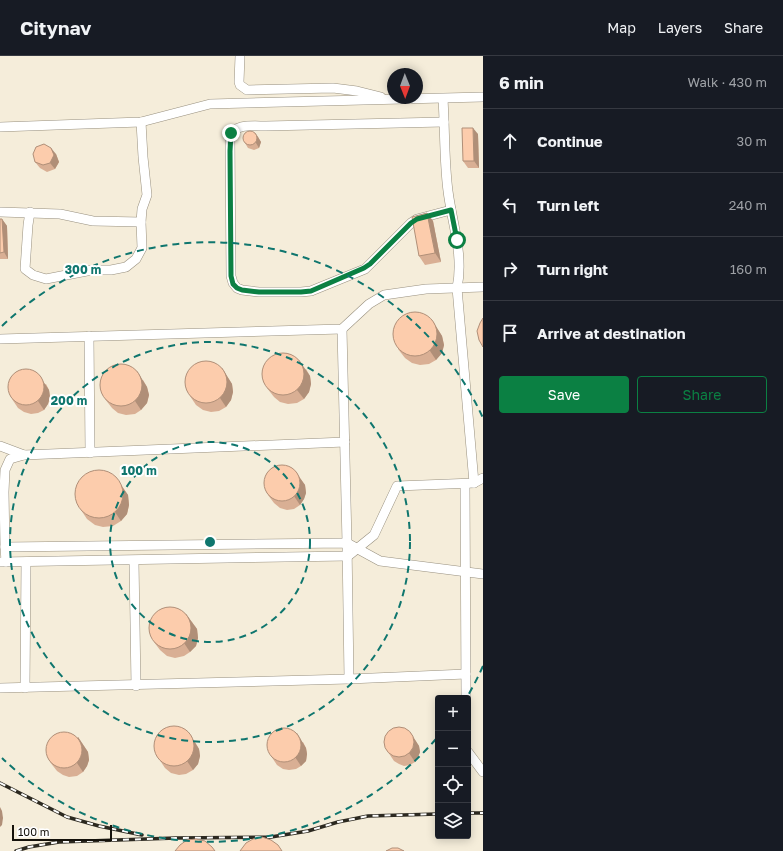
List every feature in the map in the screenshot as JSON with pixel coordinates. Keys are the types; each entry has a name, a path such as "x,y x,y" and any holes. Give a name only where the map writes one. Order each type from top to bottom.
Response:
{"street":[{"path":"240,56 239,82 240,85 247,90 333,88 357,91 387,99"},
{"path":"423,99 483,97"},
{"path":"444,99 446,172 460,259 457,288 470,484 466,572 466,695"},
{"path":"0,127 141,122 210,104 387,100"},
{"path":"30,212 25,269 33,275 46,278 92,270 111,270 126,267 136,260 142,248 142,209 147,195 141,122"},
{"path":"444,122 266,126 243,127 235,129 231,133 230,144 231,276 233,284 242,290 259,292 311,291 370,264 411,223 417,219 451,210"},
{"path":"0,212 60,214 93,222 141,222"},
{"path":"0,339 342,329 370,304 384,294 426,289 483,287"},
{"path":"342,329 348,543 349,679"},
{"path":"89,336 90,453"},
{"path":"345,442 24,455 10,459 5,470 5,547 3,562 134,561 348,556 374,535 397,486 470,484 483,478"},
{"path":"0,446 24,455"},
{"path":"5,547 348,543 380,561 483,574"},
{"path":"134,561 136,686"},
{"path":"25,688 26,562"},
{"path":"0,688 136,686 466,674"},
{"path":"471,756 483,772"}],"building":[{"path":"462,128 473,128 474,161 463,161"},
{"path":"250,131 255,133 257,138 255,143 250,145 245,143 243,138 245,133"},
{"path":"44,144 51,148 54,155 50,163 43,165 35,162 33,154 36,147"},
{"path":"427,213 435,253 419,256 412,217"},
{"path":"0,219 2,219 4,252 0,253"},
{"path":"411,312 419,312 431,318 437,330 437,338 431,350 419,356 411,356 399,350 393,338 393,330 399,318"},
{"path":"483,318 483,347 479,340 477,331"},
{"path":"279,353 287,353 298,359 304,370 304,378 298,389 287,395 279,395 268,389 262,378 262,370 268,359"},
{"path":"202,361 210,361 221,367 227,378 227,386 221,397 210,403 202,403 191,397 185,386 185,378 191,367"},
{"path":"117,364 125,364 136,370 142,381 142,389 136,400 125,406 117,406 106,400 100,389 100,381 106,370"},
{"path":"30,369 39,374 43,380 43,394 39,400 30,405 22,405 13,400 9,394 8,383 13,374 19,370"},
{"path":"286,465 295,470 299,476 299,490 295,496 286,501 278,501 269,496 265,490 264,479 269,470 275,466"},
{"path":"99,470 108,472 116,477 121,485 123,494 121,503 116,511 108,516 99,518 90,516 82,511 77,503 75,494 77,485 82,477 90,472"},
{"path":"166,607 174,607 185,613 191,624 191,632 185,643 174,649 166,649 155,643 149,632 149,624 155,613"},
{"path":"174,726 182,728 188,732 192,738 194,746 192,754 188,760 182,764 174,766 166,764 160,760 156,754 154,746 156,738 160,732 166,728"},
{"path":"399,727 409,732 414,742 409,752 399,757 389,752 384,742 389,732"},
{"path":"281,728 287,728 296,733 300,739 300,751 296,757 287,762 281,762 272,757 267,748 267,742 272,733"},
{"path":"68,732 77,737 81,743 81,757 77,763 68,768 60,768 51,763 47,757 46,746 51,737 57,733"},
{"path":"262,837 271,840 278,845 282,851 240,851 246,843 253,839"},
{"path":"196,839 205,841 215,851 175,851 187,840"},
{"path":"392,848 398,848 404,851 386,851"}],"railway":[{"path":"0,783 67,817 99,826 142,835"},
{"path":"471,813 483,813"},
{"path":"16,851 29,847 59,842 176,838 271,837 308,831 338,822 368,816 435,814"}],"route":[{"path":"231,133 231,276 233,284 237,288 259,292 311,291 370,264 411,223 417,219 451,210 457,240"}]}
